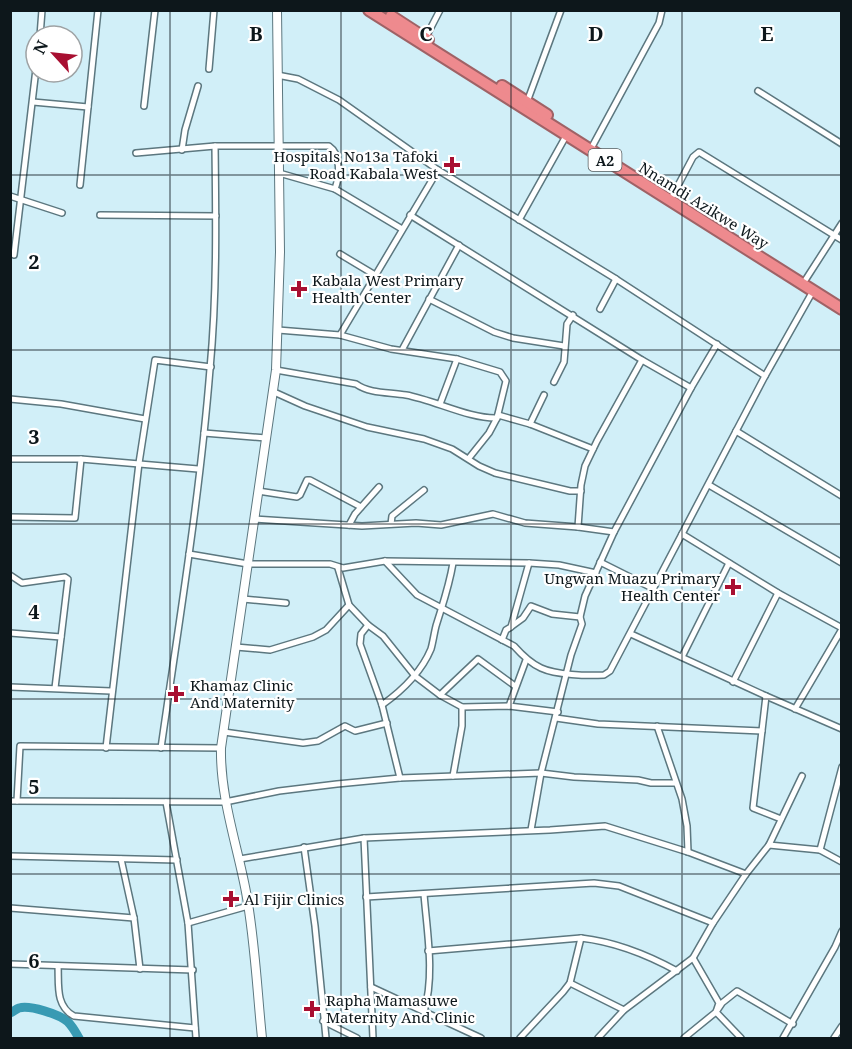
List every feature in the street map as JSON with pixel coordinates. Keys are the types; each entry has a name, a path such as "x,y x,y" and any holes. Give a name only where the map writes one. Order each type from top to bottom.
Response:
{"highway":[{"name":"Nnamdi Azikwe Way","path":"369,10 842,309"},
{"name":"Nnamdi Azikwe Way","path":"382,10 842,301"}],"street":[{"path":"80,185 98,10"},
{"path":"144,106 155,10"},
{"path":"209,69 214,10"},
{"path":"262,1038 248,906 240,859 225,802 221,748 276,370 279,173 277,10"},
{"path":"425,39 440,10"},
{"path":"527,102 561,10"},
{"path":"593,145 659,23 662,10"},
{"path":"277,75 298,79 339,100 438,170 616,279 765,376"},
{"path":"14,255 35,84"},
{"path":"182,150 185,130 198,86"},
{"path":"758,91 842,144"},
{"path":"33,102 88,107"},
{"path":"519,220 566,136"},
{"path":"136,153 215,146 323,145 333,148 338,168 338,181 335,189"},
{"path":"161,748 189,554 211,367 216,216 215,146"},
{"path":"673,195 693,157 699,152 842,240"},
{"path":"340,335 438,170"},
{"path":"279,173 335,189 402,229"},
{"path":"10,196 62,213"},
{"path":"100,215 216,216"},
{"path":"410,215 642,360 691,388"},
{"path":"806,279 842,223"},
{"path":"402,350 459,245"},
{"path":"340,254 375,275"},
{"path":"600,309 616,279"},
{"path":"385,561 417,595 514,646 526,660 541,668 604,675 610,671 631,634 652,588 813,291"},
{"path":"429,299 494,332 513,338 564,346"},
{"path":"554,382 564,362 567,324 573,315"},
{"path":"278,330 340,335 402,350 457,359 500,372 506,381 498,417 489,433 469,458"},
{"path":"531,830 541,772 571,655 582,624 580,617 585,596 614,532 717,344"},
{"path":"440,404 457,359"},
{"path":"106,748 139,463 155,360 211,367"},
{"path":"578,527 585,466 642,360"},
{"path":"276,370 356,384 363,389 406,395 484,417 498,417 530,424 593,449"},
{"path":"274,392 305,406 367,427 424,439 503,475 570,491 581,491"},
{"path":"530,424 544,394"},
{"path":"10,399 61,404 145,419"},
{"path":"736,431 842,496"},
{"path":"204,433 266,438"},
{"path":"10,459 81,459 198,470"},
{"path":"10,517 75,518 81,459"},
{"path":"258,491 297,496 300,495 307,480 310,480 361,507"},
{"path":"709,485 842,563"},
{"path":"349,525 379,487"},
{"path":"391,524 392,516 424,490"},
{"path":"254,519 372,526 416,523 441,525 493,514 525,523 614,532"},
{"path":"682,534 842,629 795,709"},
{"path":"189,554 248,564 330,564 338,568 385,561 424,560 453,563 560,565 596,573"},
{"path":"600,562 652,588"},
{"path":"382,705 415,676 431,647 453,563"},
{"path":"511,627 529,563"},
{"path":"682,657 729,563"},
{"path":"338,568 349,605 368,625 383,636 415,676 440,695 462,707 509,706 598,724 762,731"},
{"path":"10,575 22,583 67,578 55,688"},
{"path":"733,682 778,592"},
{"path":"243,599 286,603"},
{"path":"236,647 270,650 313,637 326,630 349,605"},
{"path":"502,640 506,630 523,618 531,606 552,614 580,617"},
{"path":"368,625 361,634 360,644 382,705 400,778"},
{"path":"10,633 61,637"},
{"path":"631,634 733,682 842,729"},
{"path":"440,695 478,659 515,686"},
{"path":"509,706 526,660"},
{"path":"10,687 111,691"},
{"path":"766,696 753,808 781,819"},
{"path":"453,776 462,726 462,707"},
{"path":"224,732 303,743 318,741 345,726 355,731 387,723"},
{"path":"657,726 682,799 686,817 688,852"},
{"path":"221,748 20,746 14,801 225,802 290,790 400,778 541,772 574,777 675,783"},
{"path":"820,850 842,767"},
{"path":"598,1038 624,1010 693,958 746,874 769,845 802,776"},
{"path":"834,791 842,794"},
{"path":"166,802 188,923 196,1038"},
{"path":"240,859 364,838 605,826 688,852 746,874"},
{"path":"364,838 373,1038"},
{"path":"769,845 820,850 842,862"},
{"path":"304,847 315,926 326,1038"},
{"path":"10,856 177,860"},
{"path":"121,858 134,918 140,969"},
{"path":"366,897 594,883 619,886 714,923"},
{"path":"424,894 428,951 428,998 424,1012"},
{"path":"188,923 248,906"},
{"path":"10,908 134,918"},
{"path":"783,1038 838,948 842,931"},
{"path":"428,951 581,938 599,939 651,957 677,970"},
{"path":"520,1038 570,983 581,938"},
{"path":"693,958 718,999 716,1012"},
{"path":"10,964 193,970"},
{"path":"58,966 60,1000 63,1008 74,1016 195,1028"},
{"path":"570,983 624,1010"},
{"path":"371,987 480,1038"},
{"path":"684,1038 737,991 793,1024"},
{"path":"716,1012 741,1038"},
{"path":"323,1021 357,1038"},
{"path":"834,1038 842,1026"}],"waterway":[{"path":"10,1013 24,1007 51,1013 68,1022 79,1038"}],"place":[{"name":"Hospitals No13a Tafoki Road Kabala West","path":"452,165"},
{"name":"Kabala West Primary Health Center","path":"299,289"},
{"name":"Ungwan Muazu Primary Health Center","path":"733,587"},
{"name":"Khamaz Clinic And Maternity","path":"176,694"},
{"name":"Al Fijir Clinics","path":"231,899"},
{"name":"Rapha Mamasuwe Maternity And Clinic","path":"312,1009"}]}
